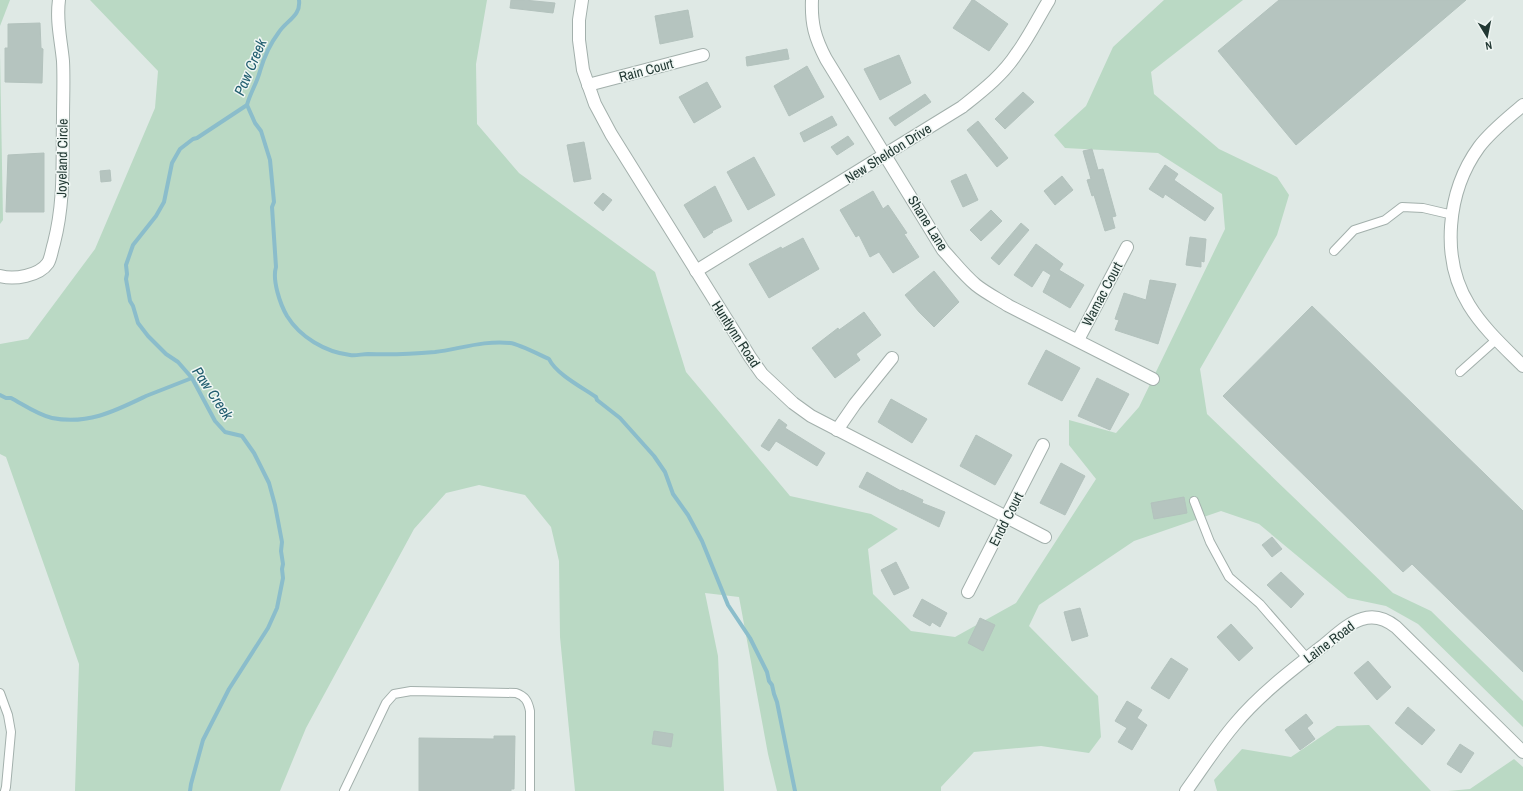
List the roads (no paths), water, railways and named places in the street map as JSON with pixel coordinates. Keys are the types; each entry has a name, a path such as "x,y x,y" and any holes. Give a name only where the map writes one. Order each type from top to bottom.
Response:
{"street":[{"name":"Joyeland Circle","path":"0,276 7,278 21,276 34,273 44,267 49,262 59,222 62,199 63,61 57,13 59,0"},
{"name":"Huntlynn Road","path":"582,0 579,20 579,40 583,70 595,104 611,134 762,374 793,403 811,416 1045,537"},
{"name":"Shane Lane","path":"812,0 811,15 817,42 826,59 919,209 932,235 965,275 977,286 1009,306 1153,379"},
{"name":"New Sheldon Drive","path":"696,271 962,107 982,92 1017,54 1049,0"},
{"name":"Rain Court","path":"588,85 703,55"},
{"path":"1523,105 1498,127 1479,147 1464,174 1456,197 1450,241 1459,285 1469,305 1486,329 1523,366"},
{"name":"Wamac Court","path":"1078,340 1127,247"},
{"path":"837,430 855,404 892,358"},
{"name":"Endd Court","path":"968,592 1043,445"},
{"name":"Laine Road","path":"1186,791 1235,725 1274,686 1307,658 1356,621 1367,618 1384,619 1401,631 1523,752"}],"lane":[{"path":"1334,251 1354,230 1385,220 1402,207 1423,208 1453,215"},
{"path":"1460,372 1496,339"},
{"path":"1194,501 1210,542 1229,576 1260,604 1307,658"},
{"path":"344,791 386,702 394,694 411,691 516,693 523,696 528,702 530,711 530,791"},
{"path":"0,693 8,715 11,732 6,787 4,791"}],"waterway":[{"name":"Paw Creek","path":"190,791 203,740 229,689 268,628 277,608 283,578 281,551 282,542 269,483 254,453 242,436 225,432 215,421 192,378 178,362 166,354 148,336 138,323 130,301 126,279 126,265 133,245 156,216 164,202 172,163 180,149 193,139 197,138 247,105 263,61 279,32 296,14 299,0"},
{"path":"247,105 255,123 261,131 270,160 274,202 272,207 276,267 275,278 277,292 292,324 306,337 323,347 331,351 352,355 426,353 491,343 501,342 514,344 549,359 557,370 596,397 597,400 620,418 654,456 665,472 673,494 688,515 702,541 728,605 750,638 767,672 777,702 795,791"},
{"path":"0,395 6,398 11,398 47,417 65,420 78,420 101,415 123,407 146,396 192,378"}]}
